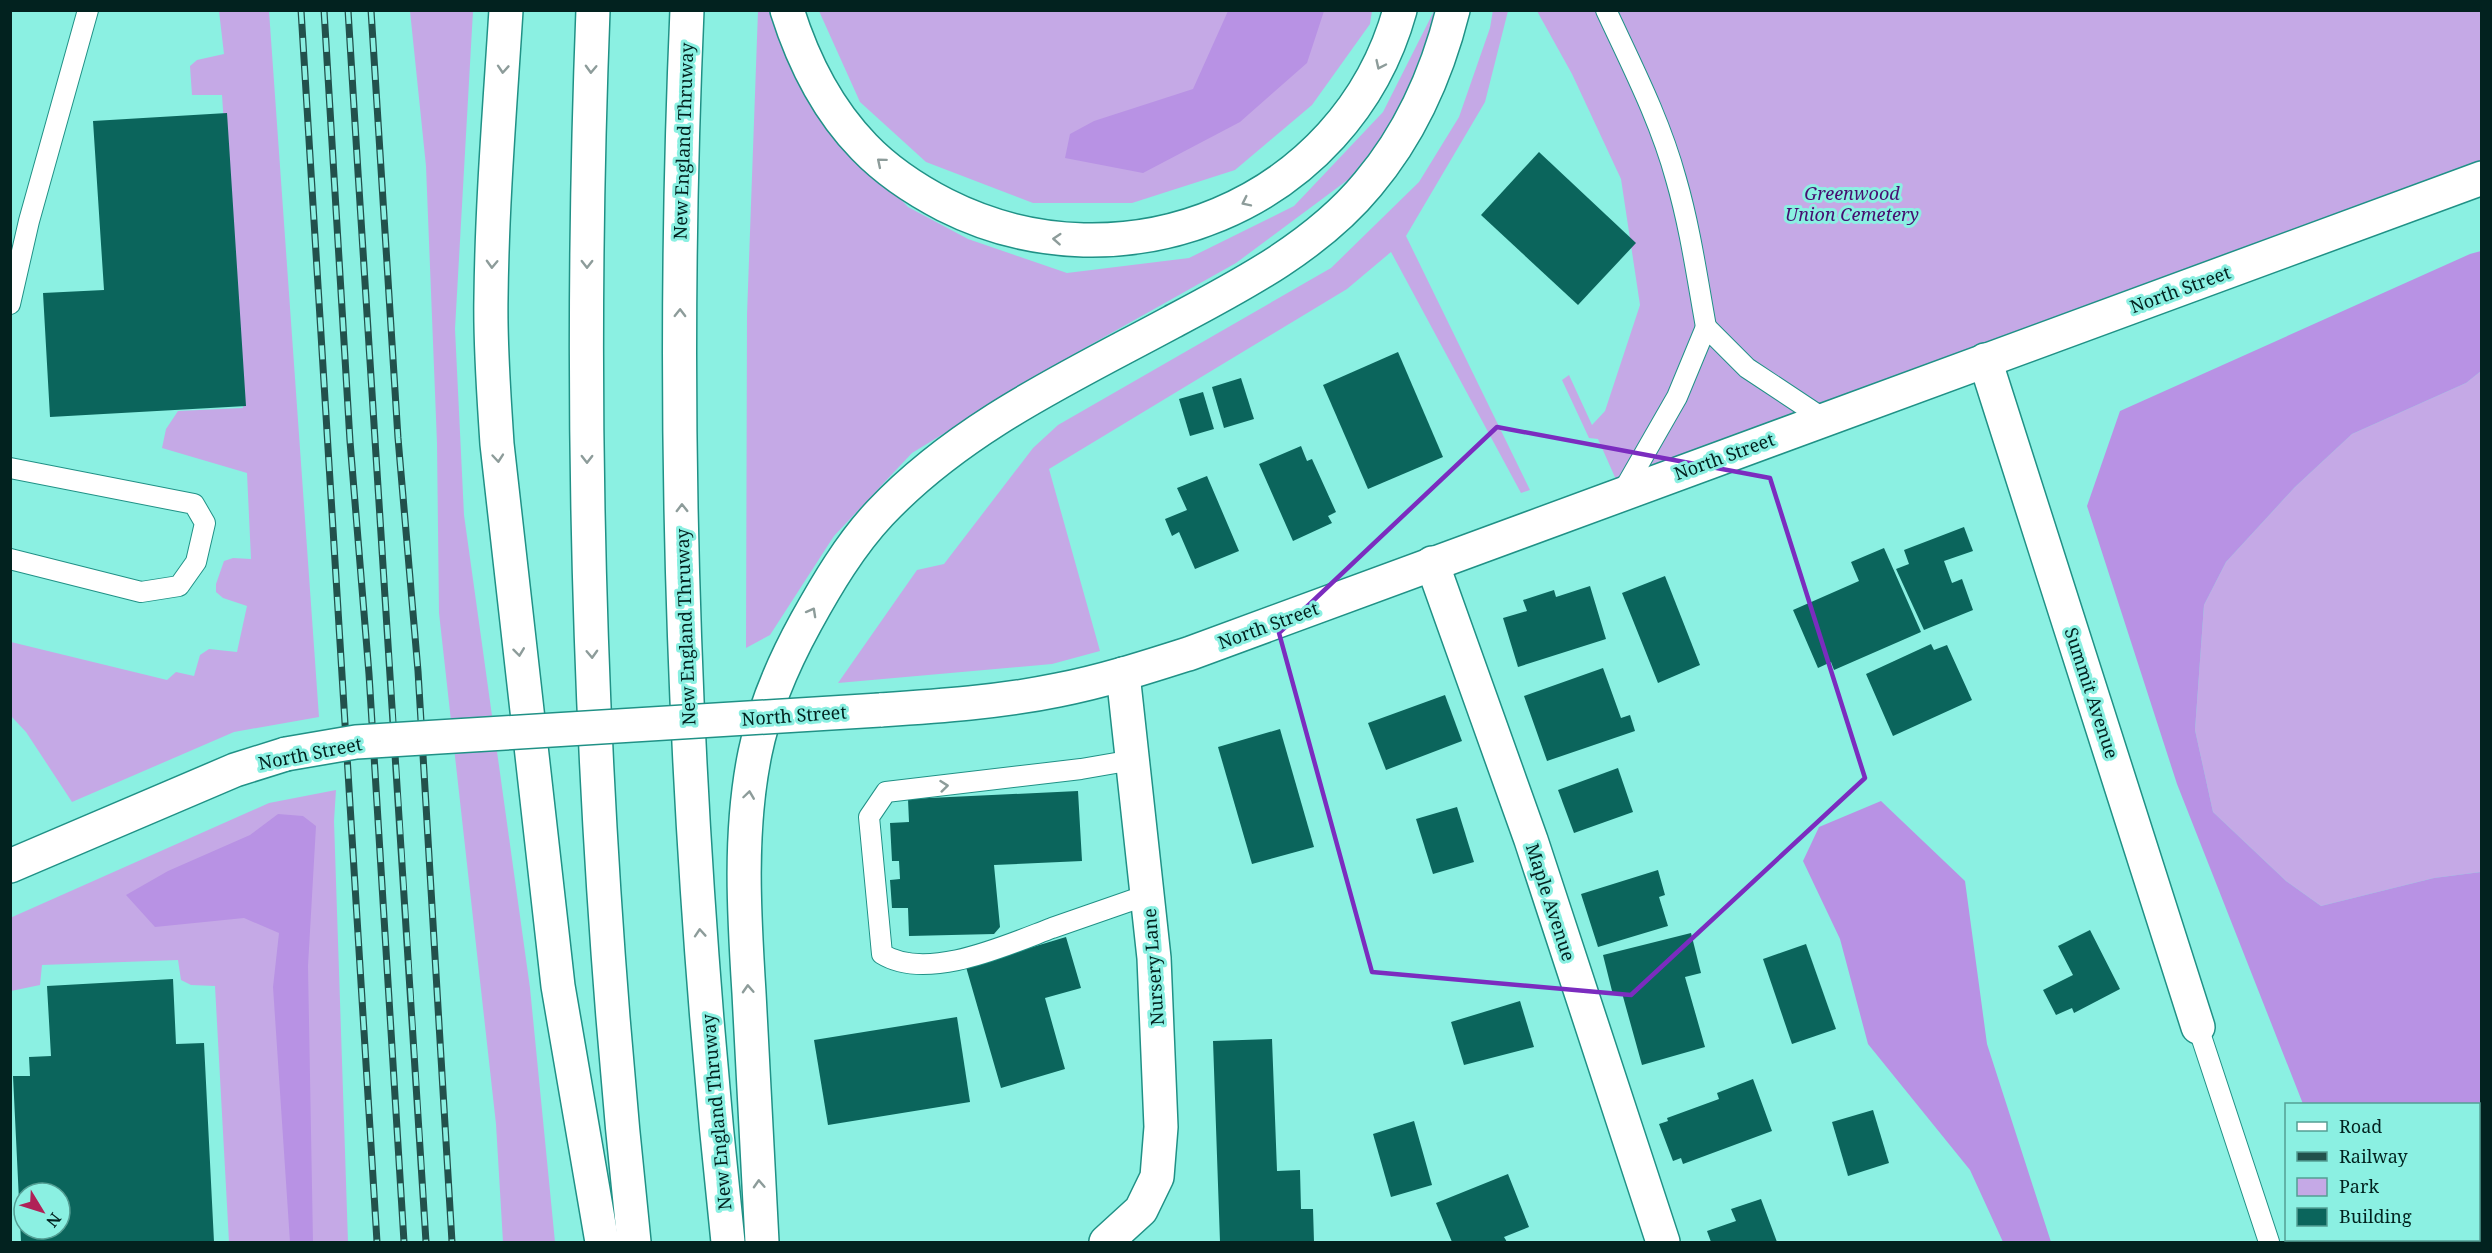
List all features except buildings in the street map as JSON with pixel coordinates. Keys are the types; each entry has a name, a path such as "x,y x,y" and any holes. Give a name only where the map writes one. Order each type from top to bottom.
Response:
{"main road":[{"path":"506,10 491,300 492,371 497,444 558,986 602,1242"},
{"path":"593,10 587,226 589,568 601,856 634,1242"},
{"name":"New England Thruway","path":"687,10 680,219 679,376 686,684 705,1002 728,1242"},
{"path":"787,10 813,75 837,115 865,148 900,178 932,198 987,223 1046,238 1085,241 1125,239 1168,232 1199,222 1253,198 1288,176 1320,149 1352,112 1375,76 1393,37 1400,10"},
{"path":"762,1242 745,918 747,810 755,751 774,693 794,644 819,597 847,554 879,515 917,478 959,443 1050,388 1236,287 1290,254 1329,224 1367,186 1398,145 1423,100 1442,52 1453,10"},
{"name":"North Street","path":"10,866 235,770 286,754 356,742 952,706 1058,690 1123,674 1266,627 1432,563 2481,178"},
{"name":"Summit Avenue","path":"1985,360 2198,1027"},
{"name":"Maple Avenue","path":"1432,563 1531,840 1664,1242"},
{"name":"Nursery Lane","path":"1106,1242 1141,1210 1157,1177 1161,1127 1154,958 1123,674"}],"lane":[{"path":"10,304 29,221 88,10"},
{"path":"1606,10 1655,116 1676,178 1690,237 1706,327 1677,397 1622,493"},
{"path":"1706,327 1747,368 1824,419"},
{"path":"10,468 194,504 205,523 196,562 178,586 141,592 10,559"},
{"path":"1133,760 1070,771 886,792 869,817 882,954 896,962 927,964 989,953 1147,895"},
{"path":"2198,1027 2269,1242"}],"highlighted area":[{"path":"1497,427 1770,478 1865,778 1631,995 1372,972 1279,633"}],"green space":[{"path":"1493,10 1508,11 1485,102 1406,236 1530,490 1521,493 1391,252 1347,289 1049,469 1100,651 1052,664 838,683 917,570 944,564 1033,448 1058,425 1331,268 1419,182 1459,117 1490,28"},
{"path":"219,11 269,11 319,717 234,732 72,802 26,732 11,716 11,642 167,680 176,672 194,676 200,655 209,649 237,652 247,606 223,598 216,592 216,584 224,561 233,558 251,559 247,473 162,448 166,429 178,411 243,408 222,95 192,95 190,66 197,60 224,54"},
{"path":"410,11 473,11 455,329 464,515 530,988 555,1242 503,1242 496,1124 439,613 437,443 426,166"},
{"path":"758,11 771,11 813,105 908,207 968,239 1067,273 1189,258 1294,206 1383,112 1434,11 1437,11 1397,119 1349,179 1236,263 1074,354 912,453 834,536 770,635 746,648 747,315"},
{"path":"819,11 1372,11 1370,24 1312,105 1235,170 1132,203 1033,203 926,162 860,102"},
{"name":"Greenwood Union Cemetery","path":"1537,11 2481,11 2481,181 1622,493 1598,439 1589,438 1562,380 1569,375 1592,425 1605,411 1640,305 1621,179 1572,74"},
{"path":"2481,371 2481,872 2434,878 2321,906 2286,881 2213,812 2195,730 2204,605 2226,562 2295,487 2352,434 2466,383"},
{"path":"336,790 334,821 348,1242 229,1242 215,986 191,985 181,980 178,960 42,965 40,985 11,991 10,918 269,803"}],"shaded area":[{"path":"1228,11 1324,11 1307,63 1240,122 1143,173 1065,158 1070,134 1094,121 1193,89"},
{"path":"2481,251 2481,371 2466,383 2352,434 2295,487 2226,562 2204,605 2195,730 2213,812 2286,881 2321,906 2434,878 2481,872 2481,1242 2350,1242 2480,1241 2480,1103 2303,1103 2177,784 2087,506 2120,411"},
{"path":"1881,801 1965,881 1987,1044 2051,1242 2003,1242 1970,1170 1868,1044 1840,939 1803,861 1819,827"},
{"path":"278,814 303,816 316,826 308,966 313,1242 290,1242 273,987 279,933 244,918 155,927 126,895 168,871 250,835"}],"railway":[{"path":"301,10 377,1242"},
{"path":"324,10 350,441 369,674 404,1242"},
{"path":"348,10 426,1242"},
{"path":"371,10 398,438 418,671 452,1242"}]}
